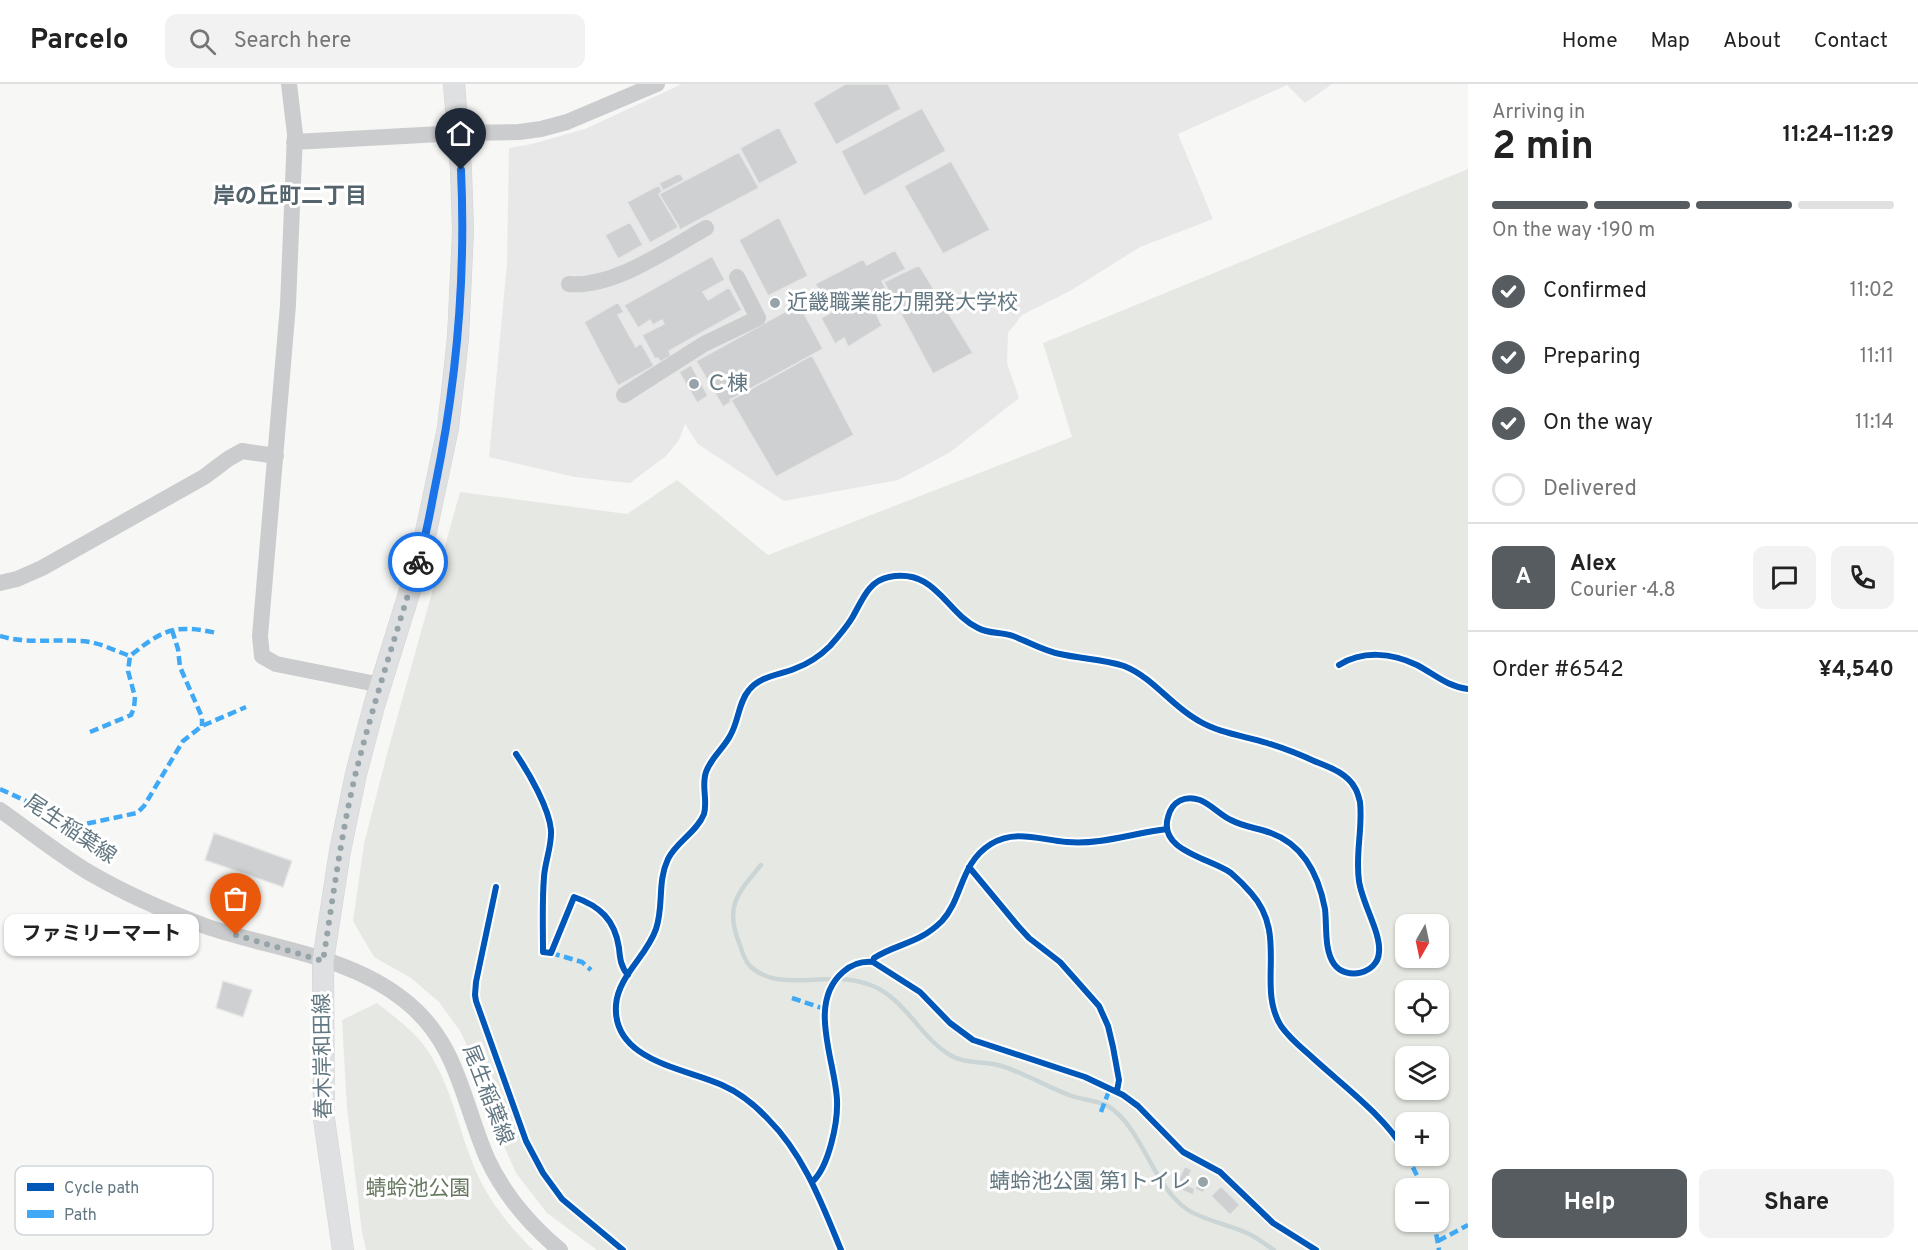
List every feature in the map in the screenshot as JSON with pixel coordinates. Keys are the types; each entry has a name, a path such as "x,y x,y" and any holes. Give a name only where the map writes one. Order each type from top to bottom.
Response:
{"main road":[{"name":"春木岸和田線","path":"343,1250 324,1119 323,961 340,851 356,774 420,555 447,428 454,383 463,231 459,133 454,84"}],"street":[{"path":"289,84 294,142 288,305 260,636 262,656 276,664 381,685"},
{"path":"294,142 519,132 541,129 567,122 657,84"},
{"path":"569,284 583,286 626,272 706,228"},
{"path":"624,395 704,345 758,318 737,277"},
{"path":"0,583 17,579 82,546 204,477 242,451 276,456"},
{"name":"尾生稲葉線","path":"0,810 87,871 121,890 207,926 352,970 383,985 405,1000 426,1020 442,1042 454,1066 487,1157 499,1182 529,1222 560,1250"}],"shaded area":[{"name":"近畿職業能力開発大学校","path":"682,84 1332,84 1305,103 1287,85 1178,134 1213,219 1140,247 1070,291 1022,315 1008,333 1007,363 1019,398 949,453 898,480 784,501 698,444 685,424 679,440 666,456 630,483 575,477 489,457 507,263 509,148 585,129"}],"green space":[{"name":"蜻蛉池公園","path":"1468,169 1468,1250 597,1250 547,1213 516,1173 497,1130 477,1066 460,1031 439,1002 411,978 374,957 353,921 364,844 460,492 627,514 677,480 768,555 1072,437 1043,343"},
{"name":"蜻蛉池公園","path":"377,1003 399,1020 425,1046 444,1081 480,1180 500,1212 533,1250 366,1250 347,1108 342,1020"}],"building":[{"path":"845,84 888,84 901,109 836,145 813,103"},
{"path":"922,108 946,151 864,196 841,151"},
{"path":"779,127 798,163 759,184 740,148"},
{"path":"739,152 759,188 680,230 659,194"},
{"path":"951,161 990,230 943,254 904,186"},
{"path":"680,173 684,180 663,191 659,183"},
{"path":"659,185 662,191 659,194 679,227 650,243 627,202"},
{"path":"779,217 808,276 768,296 739,240"},
{"path":"630,222 643,245 618,259 605,235"},
{"path":"895,250 906,269 882,281 892,300 874,309 882,326 848,347 844,338 835,344 821,318 832,312 815,284 863,259 867,265"},
{"path":"712,256 725,280 703,292 708,300 729,287 742,310 669,351 671,356 660,362 658,358 655,359 642,335 664,324 662,320 653,325 650,320 638,328 624,305"},
{"path":"919,265 973,353 933,374 884,282"},
{"path":"618,302 624,312 618,315 636,347 641,343 654,366 618,386 584,322"},
{"path":"799,304 823,349 730,400 731,402 723,407 696,361"},
{"path":"812,355 854,435 776,477 731,400"},
{"name":"Ｃ棟","path":"691,365 708,396 697,403 679,372"},
{"path":"214,833 292,861 283,887 205,860"},
{"path":"223,981 252,990 243,1017 216,1008"},
{"name":"蜻蛉池公園 第1トイレ","path":"1185,1166 1192,1170 1185,1184 1195,1189 1193,1195 1181,1190 1184,1184 1178,1181"},
{"path":"1202,1175 1210,1178 1203,1193 1195,1189"},
{"path":"1221,1186 1240,1205 1230,1215 1211,1196"}],"waterway":[{"path":"761,865 745,884 733,911 735,932 744,956 750,966 759,973 780,980 841,979 873,986 895,1000 930,1039 955,1058 998,1065 1069,1095 1108,1106 1130,1128 1165,1187 1176,1200 1194,1214 1247,1233 1274,1250"}],"marked path":[{"path":"0,636 30,641 86,641 130,656 161,634 170,631 190,629 217,633"},
{"path":"172,630 178,649 180,667 202,717 202,726"},
{"path":"90,732 131,715 135,697 128,671 130,656"},
{"path":"0,789 70,821 85,824 137,813 144,806 183,741 202,726 246,707"},
{"path":"551,953 582,962 591,970"},
{"path":"792,998 825,1009"},
{"path":"1101,1112 1110,1088"},
{"path":"1412,1166 1418,1178"},
{"path":"1438,1241 1468,1225"},
{"path":"1436,1232 1439,1250"}],"cycle path":[{"path":"841,1250 811,1181 781,1133 758,1109 729,1088 654,1060 638,1050 626,1039 618,1024 616,1005 627,975 652,939 656,929 663,876 668,859 676,847 697,826 704,814 706,772 733,730 745,695 753,685 770,676 799,667 822,653 847,625 871,587 889,577 905,576 929,585 967,621 982,630 1013,636 1054,653 1124,666 1135,671 1189,715 1207,725 1297,754 1337,771 1352,783 1360,802 1359,881 1379,944 1377,960 1373,966 1361,973 1346,972 1334,964 1327,945 1325,909 1319,885 1308,864 1293,845 1271,833 1227,818 1200,800 1189,798 1176,803 1170,811 1167,829 1178,846 1231,873 1251,893 1262,909 1268,926 1271,943 1271,994 1274,1011 1281,1026 1297,1044 1375,1114 1395,1137"},
{"path":"1339,665 1368,655 1388,656 1417,665 1448,683 1468,689"},
{"path":"516,754 542,801 551,830 543,886 543,952 551,953 574,897 599,910 610,922 617,938 622,966 628,975"},
{"path":"873,962 874,958 917,939 942,921 949,912 973,861 991,844 1019,836 1067,842 1092,842 1167,829"},
{"path":"969,867 1029,938 1060,962 1099,1006 1108,1026 1113,1047 1119,1080 1117,1091"},
{"path":"496,887 476,982 476,1001 526,1141 543,1173 562,1199 623,1250"},
{"path":"812,1182 828,1155 837,1109 826,1033 827,999 832,985 846,969 857,964 873,962 920,992 950,1023 973,1040 1085,1077 1123,1095 1138,1106 1183,1152 1220,1172 1273,1223 1316,1250"}],"way so far":[{"path":"236,935 323,961 340,851 356,774 374,706 418,562"}],"place":[{"name":"近畿職業能力開発大学校","path":"775,303"},
{"name":"Ｃ棟","path":"694,384"},
{"name":"ファミリーマート","path":"236,935"},
{"name":"蜻蛉池公園 第1トイレ","path":"1203,1182"}],"district":[{"name":"岸の丘町二丁目","path":"290,197"}],"route":[{"path":"418,562 447,428 454,383 463,231 461,170"}]}
